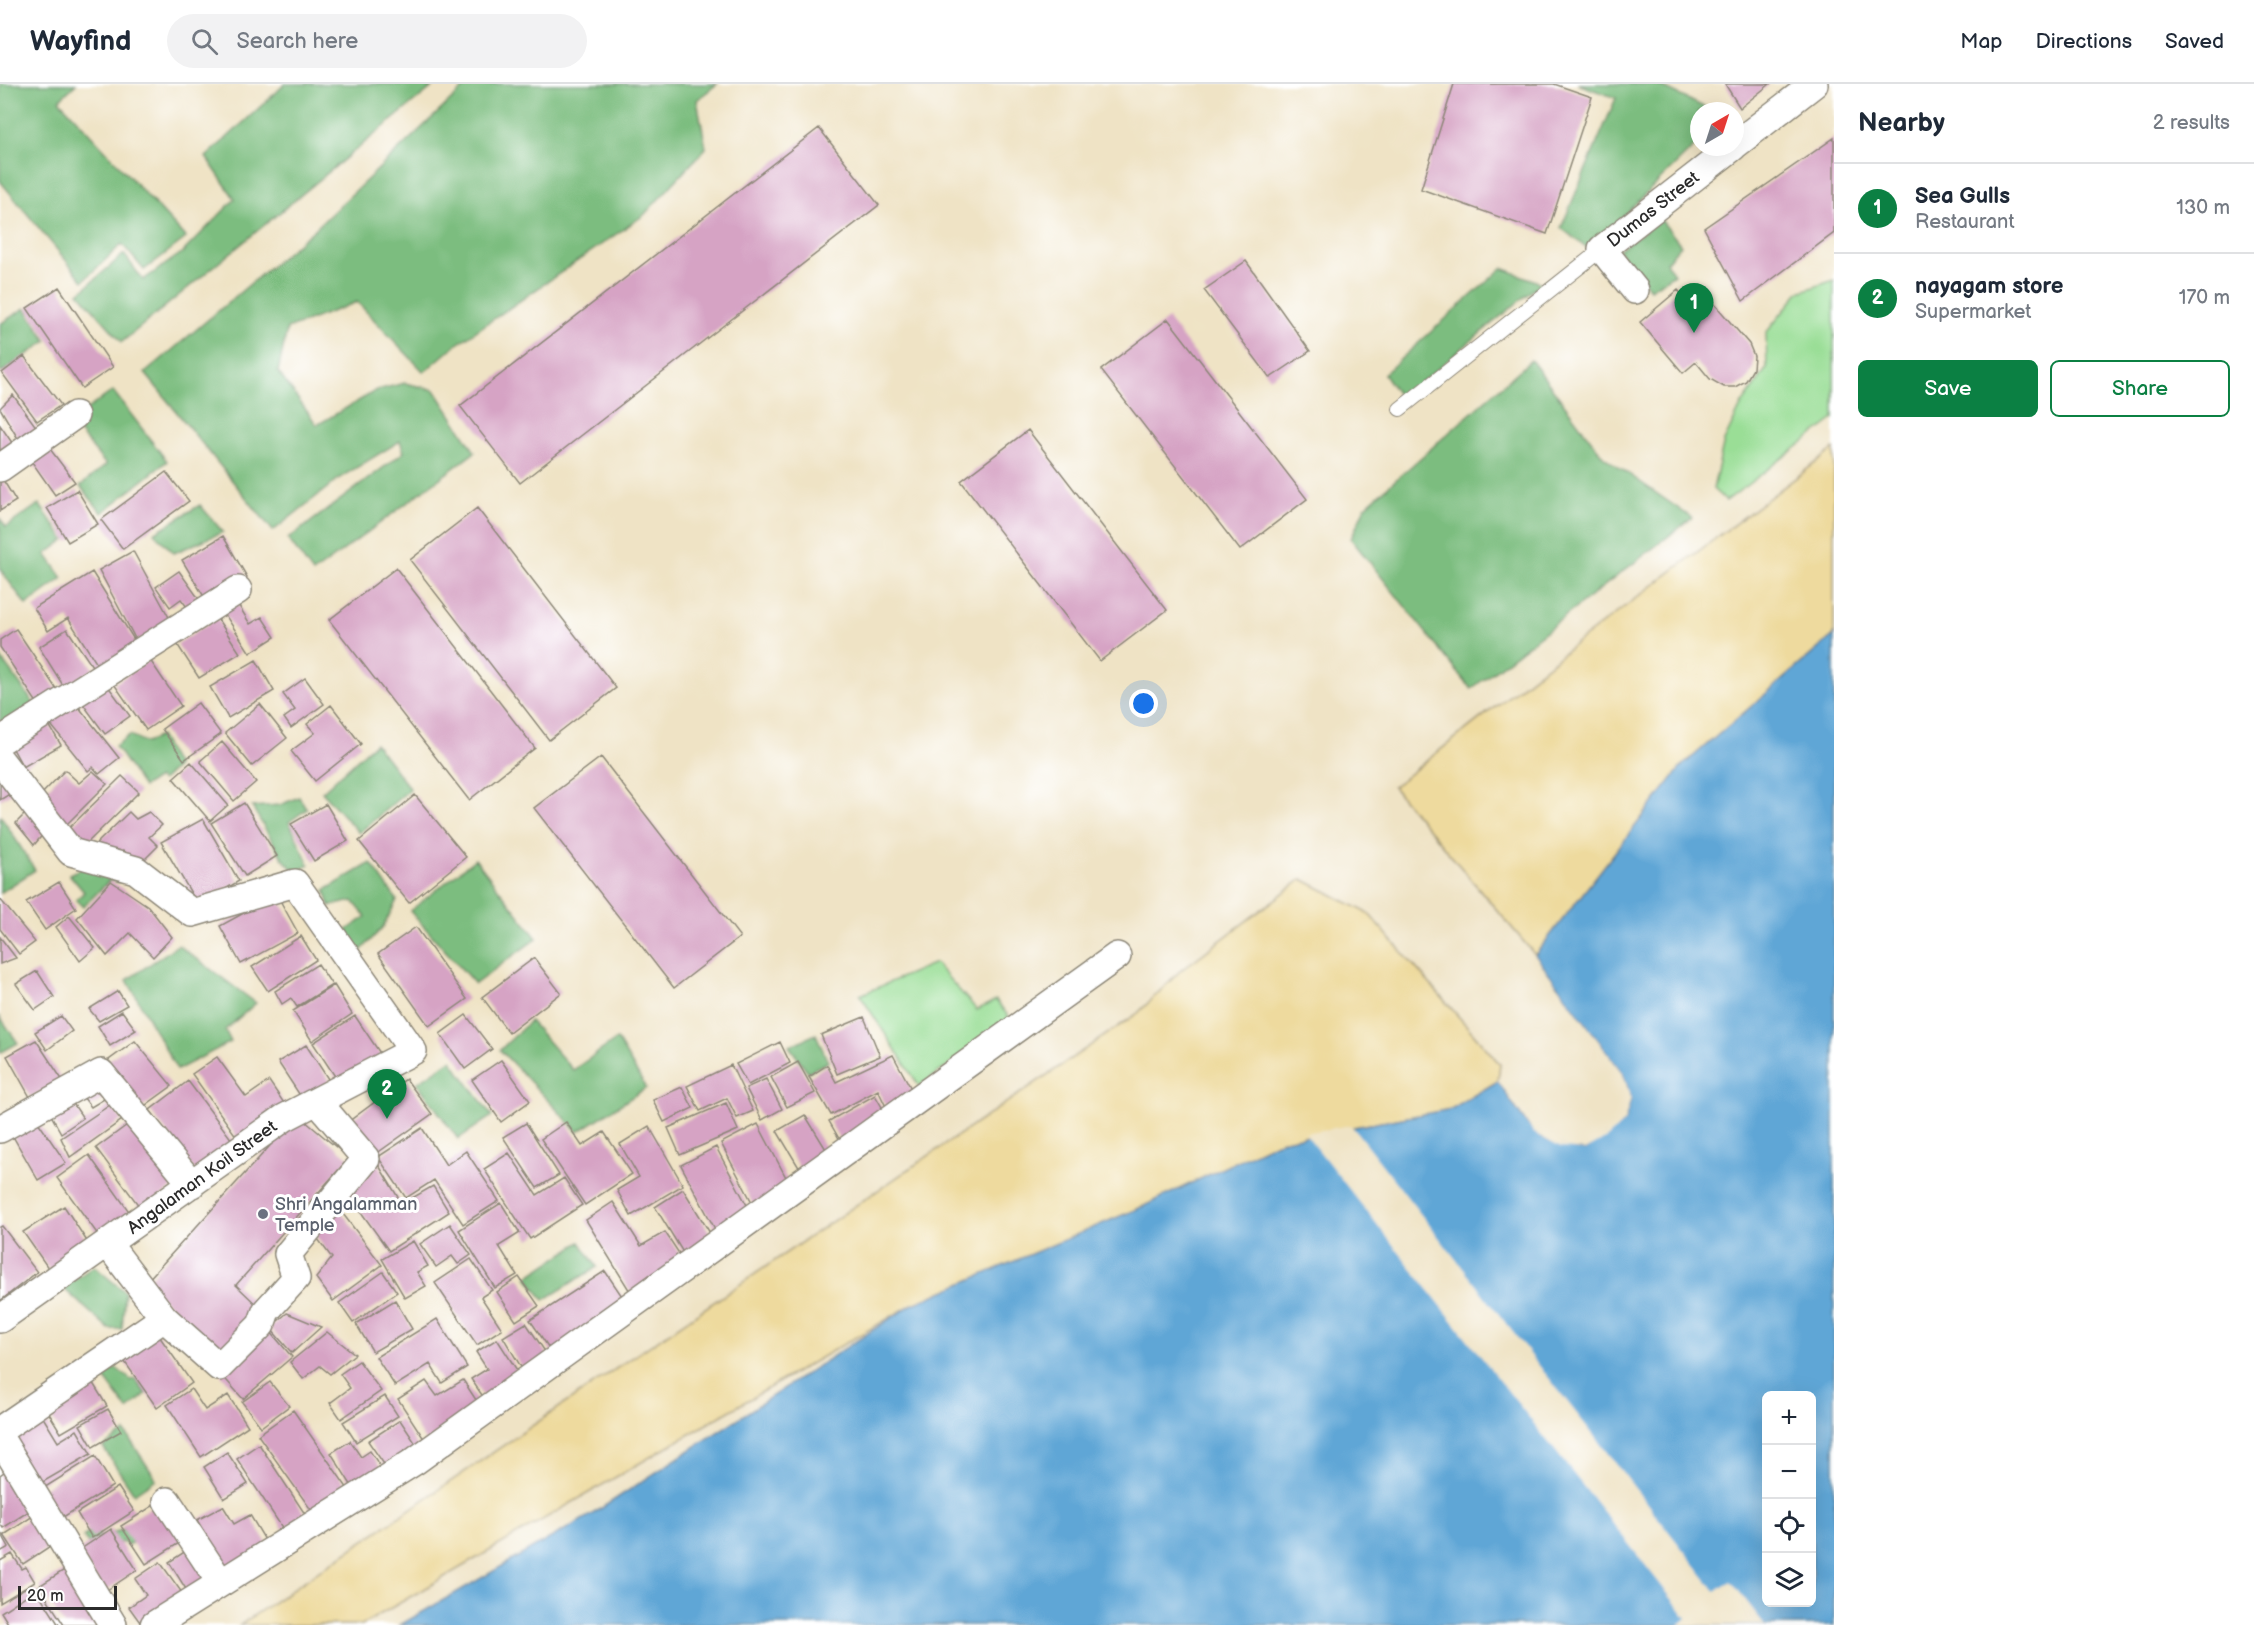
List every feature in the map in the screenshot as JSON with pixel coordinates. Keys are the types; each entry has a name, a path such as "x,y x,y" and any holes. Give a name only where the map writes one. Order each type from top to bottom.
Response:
{"street":[{"name":"Dumas Street","path":"1744,138 1814,84"},
{"name":"Dumas Street","path":"1602,249 1721,156"},
{"path":"1602,249 1635,290"},
{"path":"0,468 75,415"},
{"path":"0,741 238,590"},
{"name":"Angalaman Koil Street","path":"0,760 71,852 136,870 192,913 295,883 413,1051 284,1118 0,1319"},
{"path":"154,1625 415,1461 1117,956"},
{"path":"0,1128 101,1073 192,1184"},
{"path":"108,1244 164,1318 219,1367 261,1325 266,1311 296,1278 288,1254 366,1159 317,1101"},
{"path":"0,1430 164,1318"},
{"path":"0,1438 113,1625"},
{"path":"167,1501 221,1583"}],"lane":[{"path":"1400,410 1602,249"}],"green space":[{"path":"0,84 76,84 59,100 186,238 144,270 122,244 83,281 0,181"},
{"path":"285,84 436,84 122,342 79,293 124,254 143,280 183,252 235,199 206,157"},
{"path":"468,84 717,84 697,100 706,148 644,215 453,347 424,372 357,302 287,329 278,372 317,425 377,390 405,383 435,390 475,452 313,573 288,539 404,452 400,441 341,477 273,531 145,373 315,229"},
{"path":"1578,84 1656,84 1693,102 1690,102 1690,151 1589,249 1561,228 1616,98"},
{"path":"1661,220 1681,245 1666,262 1674,274 1650,289 1618,250"},
{"path":"1502,268 1541,283 1401,399 1384,374"},
{"path":"1834,280 1834,419 1726,501 1713,489 1724,441 1742,404 1767,368 1766,333 1799,292"},
{"path":"25,308 47,341 0,373 0,324"},
{"path":"1531,360 1603,456 1692,518 1471,689 1351,539 1365,507"},
{"path":"113,391 167,461 102,513 80,486 106,465 70,421"},
{"path":"39,504 65,540 46,554 63,578 26,605 0,569 0,518 6,527"},
{"path":"200,505 223,532 174,553 154,533"},
{"path":"0,657 35,705 4,726 0,719"},
{"path":"130,735 146,743 160,736 177,766 162,781 158,778 143,787 115,746"},
{"path":"375,743 410,789 359,833 322,792"},
{"path":"299,797 307,809 289,822 309,864 296,873 283,859 252,807 280,805"},
{"path":"0,817 35,870 0,893"},
{"path":"103,858 123,877 118,882 111,879 83,907 76,900 84,892 69,874"},
{"path":"475,859 537,938 475,984 410,911"},
{"path":"371,863 397,900 383,927 358,954 347,930 366,917 353,901 330,906 325,890"},
{"path":"178,945 256,1003 225,1030 231,1042 177,1070 127,980"},
{"path":"935,963 977,1010 996,1000 1012,1021 919,1086 860,995"},
{"path":"0,1017 18,1043 0,1053"},
{"path":"530,1021 573,1070 617,1039 646,1088 578,1132 500,1050"},
{"path":"816,1034 828,1062 808,1072 789,1046"},
{"path":"451,1060 492,1116 458,1139 417,1083"},
{"path":"580,1242 597,1267 544,1300 527,1277"},
{"path":"94,1266 125,1292 122,1329 109,1329 63,1288"},
{"path":"116,1368 131,1380 135,1379 146,1394 128,1410 103,1376"},
{"path":"125,1432 156,1479 134,1494 103,1447"},
{"path":"131,1527 139,1538 128,1545 122,1542 96,1554 83,1537 93,1530 102,1536"}],"sand":[{"path":"1834,449 1834,635 1682,766 1535,955 1393,787 1570,648"},
{"path":"1302,879 1368,913 1500,1064 1498,1081 1451,1109 1279,1141 1144,1206 911,1305 362,1625 240,1625 1138,1013 1180,971"}],"water":[{"path":"1834,635 1834,1625 400,1625 594,1513 911,1305 1144,1206 1279,1141 1451,1109 1498,1081 1524,1120 1542,1137 1553,1143 1586,1150 1624,1122 1631,1098 1623,1074 1535,955 1682,766"}],"pier":[{"path":"1533,953 1623,1074 1631,1098 1624,1122 1607,1138 1586,1150 1561,1148 1534,1133 1498,1081 1498,1078 1536,1131 1562,1145 1585,1147 1605,1135 1621,1120 1628,1098 1621,1075 1533,957"},
{"path":"1351,1125 1716,1592 1731,1581 1765,1625 1679,1625 1687,1618 1305,1133"}],"building":[{"path":"1454,84 1554,84 1592,97 1547,234 1421,189"},
{"path":"1725,84 1770,84 1744,105 1744,102 1736,102"},
{"path":"819,128 879,205 520,483 460,406"},
{"path":"1834,138 1834,233 1743,301 1704,228"},
{"path":"1246,261 1310,351 1270,378 1204,290"},
{"path":"59,287 113,367 82,388 27,308"},
{"path":"1678,290 1698,313 1712,301 1749,344 1754,356 1753,369 1746,381 1735,387 1724,387 1710,379 1696,362 1683,373 1640,322"},
{"path":"1168,319 1307,499 1240,550 1101,370"},
{"path":"24,356 61,405 37,421 2,373"},
{"path":"13,395 37,428 20,442 0,408"},
{"path":"0,425 17,450 0,461"},
{"path":"1028,430 1167,610 1100,661 961,481"},
{"path":"50,449 75,482 55,495 32,462"},
{"path":"166,472 189,501 123,549 101,520"},
{"path":"0,475 16,501 0,511"},
{"path":"77,490 98,524 68,542 47,508"},
{"path":"477,508 616,688 549,740 410,560"},
{"path":"223,536 247,577 206,600 182,560"},
{"path":"133,551 172,623 137,642 99,570"},
{"path":"396,568 535,748 469,800 329,620"},
{"path":"179,571 199,599 187,607 181,599 170,607 156,587"},
{"path":"92,572 138,646 100,669 68,618 48,631 34,608"},
{"path":"236,601 250,624 262,617 275,637 250,653 222,610"},
{"path":"217,618 240,653 199,678 177,644"},
{"path":"16,629 59,693 39,706 0,647 0,640"},
{"path":"67,629 94,669 64,687 39,647"},
{"path":"150,660 181,706 146,730 114,684"},
{"path":"256,660 274,691 228,718 210,687"},
{"path":"305,678 324,704 291,728 284,718 295,710 283,694"},
{"path":"105,682 130,716 105,734 80,700"},
{"path":"74,701 119,758 99,774 93,767 88,771 48,721"},
{"path":"198,703 221,734 184,760 162,729"},
{"path":"260,704 287,738 252,766 225,733"},
{"path":"331,705 361,744 315,781 291,751 315,733 307,724"},
{"path":"48,723 61,745 23,767 11,745"},
{"path":"222,742 256,782 234,801 200,761"},
{"path":"601,757 740,937 674,988 534,808"},
{"path":"191,762 228,805 210,821 173,778"},
{"path":"65,770 79,783 93,771 107,784 63,828 37,799"},
{"path":"0,774 13,792 0,800"},
{"path":"122,776 139,792 82,848 65,832"},
{"path":"415,795 466,857 409,903 359,841"},
{"path":"244,803 277,856 245,876 211,823"},
{"path":"326,804 348,841 314,861 291,824"},
{"path":"129,812 136,819 149,812 162,825 149,837 158,846 138,866 123,851 111,862 94,846"},
{"path":"25,814 50,826 34,845 16,823"},
{"path":"203,819 239,881 198,905 161,842"},
{"path":"111,881 148,906 172,937 153,957 130,933 107,956 77,918"},
{"path":"59,882 76,908 45,930 26,902"},
{"path":"277,895 298,933 241,964 220,926"},
{"path":"0,899 35,942 19,954 0,929"},
{"path":"69,916 95,948 80,961 56,927"},
{"path":"416,927 467,999 429,1026 378,954"},
{"path":"301,936 316,960 268,991 252,967"},
{"path":"0,937 16,958 0,964"},
{"path":"534,958 561,993 509,1033 482,997"},
{"path":"318,964 332,985 297,1007 291,998 282,1004 275,991"},
{"path":"37,971 54,997 35,1010 16,984"},
{"path":"334,985 352,1014 312,1041 293,1011"},
{"path":"118,991 127,1005 99,1021 89,1009"},
{"path":"122,1011 136,1030 110,1046 98,1026"},
{"path":"466,1015 492,1049 465,1069 440,1034"},
{"path":"61,1016 72,1031 47,1050 35,1032"},
{"path":"355,1016 382,1056 340,1084 313,1043"},
{"path":"864,1017 880,1056 837,1074 821,1035"},
{"path":"36,1040 63,1081 30,1097 7,1056"},
{"path":"135,1041 172,1086 139,1110 102,1065"},
{"path":"780,1042 790,1063 748,1085 736,1064"},
{"path":"306,1045 332,1085 305,1103 278,1062"},
{"path":"893,1055 915,1096 889,1113 878,1090 831,1115 809,1077 827,1065 836,1082"},
{"path":"217,1057 246,1097 269,1081 288,1109 241,1143 192,1074"},
{"path":"501,1060 530,1101 501,1122 472,1080"},
{"path":"798,1062 815,1093 787,1107 771,1077"},
{"path":"731,1065 753,1111 737,1118 727,1098 700,1111 687,1086"},
{"path":"406,1079 432,1114 373,1156 348,1122"},
{"path":"766,1079 782,1109 762,1120 746,1088"},
{"path":"188,1081 235,1144 196,1172 150,1110"},
{"path":"682,1087 693,1108 664,1122 653,1100"},
{"path":"94,1089 106,1098 91,1107 83,1097"},
{"path":"875,1095 887,1116 841,1142 829,1121"},
{"path":"72,1102 83,1118 61,1133 51,1115"},
{"path":"726,1103 738,1130 680,1155 668,1128"},
{"path":"110,1105 122,1120 70,1157 61,1138"},
{"path":"298,1115 349,1158 236,1285 262,1310 221,1356 146,1282"},
{"path":"805,1115 832,1159 804,1176 777,1131"},
{"path":"36,1119 66,1163 38,1180 10,1131"},
{"path":"134,1120 180,1182 142,1210 96,1148"},
{"path":"566,1122 582,1146 604,1132 632,1174 585,1205 541,1139"},
{"path":"526,1123 559,1175 537,1188 503,1137"},
{"path":"758,1124 791,1187 754,1206 721,1143"},
{"path":"649,1126 683,1185 631,1216 617,1190 639,1177 620,1144"},
{"path":"422,1128 446,1165 466,1151 499,1201 463,1224 434,1180 406,1198 378,1157"},
{"path":"716,1147 750,1211 715,1229 681,1165"},
{"path":"509,1153 537,1195 564,1178 582,1205 530,1239 484,1169"},
{"path":"89,1155 133,1217 101,1239 57,1178"},
{"path":"378,1164 402,1204 433,1186 449,1212 389,1251 348,1194"},
{"path":"683,1189 715,1241 687,1259 655,1207"},
{"path":"613,1202 641,1246 665,1232 684,1261 631,1293 586,1220"},
{"path":"501,1203 520,1233 499,1246 517,1275 495,1288 459,1230"},
{"path":"64,1206 92,1249 53,1275 23,1232"},
{"path":"340,1210 382,1265 333,1301 316,1278 332,1258 312,1231"},
{"path":"450,1224 471,1255 458,1264 452,1256 436,1267 420,1244"},
{"path":"2,1226 37,1272 0,1301 0,1227"},
{"path":"413,1241 428,1266 417,1272 426,1286 405,1298 382,1259"},
{"path":"471,1259 492,1290 481,1297 502,1329 477,1345 435,1283"},
{"path":"605,1271 628,1305 553,1354 530,1320"},
{"path":"383,1272 397,1292 353,1323 339,1303"},
{"path":"519,1277 539,1306 516,1321 497,1292"},
{"path":"395,1300 412,1329 373,1352 356,1324"},
{"path":"287,1313 321,1327 292,1353 270,1328"},
{"path":"437,1319 467,1367 442,1383 430,1364 395,1386 376,1357"},
{"path":"526,1323 548,1356 524,1372 503,1337"},
{"path":"269,1330 292,1357 243,1399 220,1373"},
{"path":"327,1332 355,1354 330,1374 320,1366 303,1379 290,1362"},
{"path":"157,1333 192,1383 157,1408 122,1358"},
{"path":"497,1339 522,1378 486,1401 471,1379 487,1369 476,1352"},
{"path":"359,1361 381,1391 341,1419 330,1403 350,1388 340,1374"},
{"path":"91,1380 107,1406 61,1433 45,1407"},
{"path":"463,1380 480,1406 426,1442 398,1399 426,1381 437,1396"},
{"path":"270,1382 289,1406 261,1427 242,1402"},
{"path":"191,1389 205,1410 228,1395 248,1426 201,1457 167,1405"},
{"path":"385,1396 398,1416 356,1442 343,1422"},
{"path":"108,1409 121,1431 93,1447 80,1425"},
{"path":"293,1410 348,1489 314,1514 258,1435"},
{"path":"41,1414 58,1442 77,1430 91,1454 36,1486 5,1435"},
{"path":"400,1420 420,1450 388,1470 368,1441"},
{"path":"350,1441 361,1457 370,1451 382,1469 353,1488 331,1453"},
{"path":"259,1444 305,1514 283,1529 237,1459"},
{"path":"227,1452 248,1484 224,1499 204,1467"},
{"path":"95,1456 113,1486 60,1519 42,1489"},
{"path":"11,1467 37,1506 3,1528 0,1524 0,1475"},
{"path":"118,1487 134,1511 92,1538 77,1513"},
{"path":"162,1500 187,1538 146,1564 121,1526"},
{"path":"223,1506 234,1524 250,1515 268,1545 226,1570 197,1520"},
{"path":"39,1512 58,1541 23,1564 4,1535"},
{"path":"111,1529 137,1570 104,1592 78,1551"},
{"path":"0,1531 9,1547 0,1552"},
{"path":"192,1547 212,1579 189,1594 169,1562"},
{"path":"12,1554 22,1569 26,1567 35,1582 0,1603 0,1561"},
{"path":"160,1562 185,1597 142,1625 129,1607 146,1595 135,1579"},
{"path":"69,1567 106,1625 64,1625 39,1586"},
{"path":"36,1589 59,1625 9,1625 1,1612"}],"place":[{"name":"Sea Gulls","path":"1694,333"},
{"name":"nayagam store","path":"387,1119"},
{"name":"Shri Angalamman Temple","path":"263,1214"}]}
